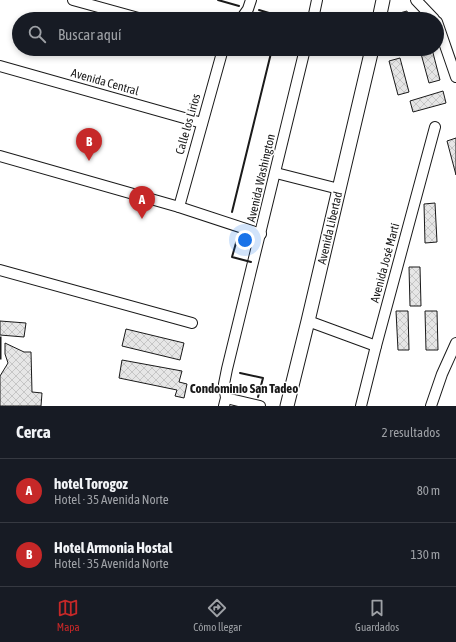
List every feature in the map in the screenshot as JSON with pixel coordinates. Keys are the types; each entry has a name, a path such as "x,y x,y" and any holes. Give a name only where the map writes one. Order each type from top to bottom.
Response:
{"main road":[{"path":"380,12 383,0"},
{"name":"Avenida Libertad","path":"287,406 340,189 370,56"}],"street":[{"path":"73,0 117,12"},
{"path":"246,12 251,0"},
{"path":"314,12 317,0"},
{"path":"416,0 427,12"},
{"path":"444,42 456,76"},
{"name":"Calle los Lirios","path":"179,207 221,56"},
{"name":"Avenida Washington","path":"225,402 224,384 303,56"},
{"name":"Avenida Central","path":"0,66 202,123"},
{"name":"Avenida José Martí","path":"361,406 435,127"},
{"path":"0,156 179,207 261,234"},
{"path":"276,173 340,189"},
{"path":"0,270 192,323"},
{"path":"308,322 376,346"},
{"path":"431,406 442,374 456,343"},
{"path":"225,402 260,406"}],"building":[{"path":"422,56 434,56 440,80 429,83"},
{"path":"400,58 409,92 398,95 389,61"},
{"path":"443,91 446,103 413,112 410,101"},
{"path":"456,138 456,175 447,141"},
{"path":"435,203 437,242 425,243 424,204"},
{"path":"409,267 420,267 421,306 410,306"},
{"path":"396,311 408,311 409,350 398,350"},
{"path":"425,311 437,311 438,350 426,350"},
{"path":"0,321 26,323 24,337 0,335"},
{"path":"126,329 184,343 180,360 122,346"},
{"path":"1,337 1,359 0,359"},
{"path":"5,343 24,352 31,352 32,392 42,393 41,406 0,406 0,376 8,363 5,354"},
{"path":"122,360 182,371 179,382 187,384 184,398 175,396 177,390 119,378"}],"wall":[{"path":"218,0 239,6"},
{"path":"259,10 266,12"},
{"path":"232,212 270,56"},
{"path":"238,236 232,257 251,262"},
{"path":"240,373 263,378 258,397"}],"place":[{"name":"Hotel Armonia Hostal","path":"89,161"},
{"name":"hotel Torogoz","path":"142,219"}],"district":[{"name":"Condominio San Tadeo","path":"244,388"}]}
